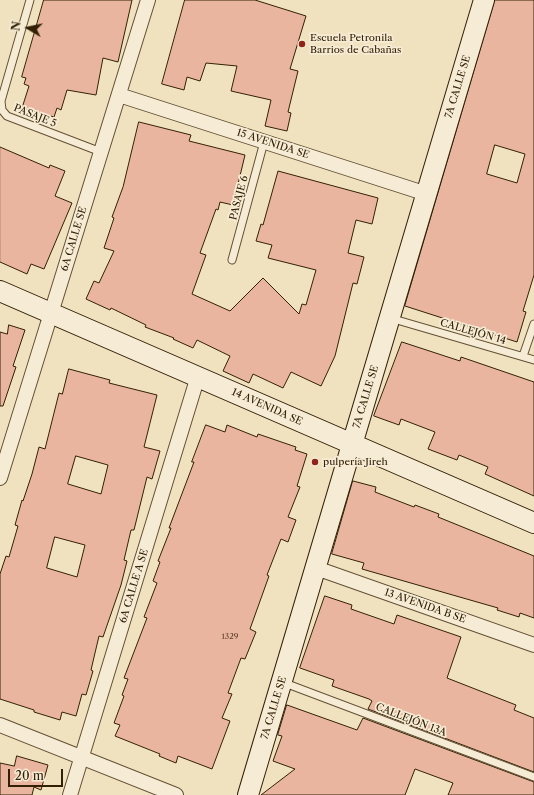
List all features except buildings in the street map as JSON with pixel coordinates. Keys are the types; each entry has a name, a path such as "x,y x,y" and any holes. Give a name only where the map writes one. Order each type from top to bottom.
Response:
{"main road":[{"name":"7A CALLE SE","path":"248,795 352,444 398,320 427,194 484,0"},
{"name":"14 AVENIDA SE","path":"0,291 534,523"}],"street":[{"name":"6A CALLE SE","path":"0,478 148,0"},
{"name":"15 AVENIDA SE","path":"119,95 427,194"},
{"name":"6A CALLE A SE","path":"70,795 198,376"},
{"name":"13 AVENIDA B SE","path":"316,568 534,645"},
{"path":"0,725 176,795"}],"lane":[{"name":"PASAJE 5","path":"30,0 1,101 2,110 7,116 101,152"},
{"name":"PASAJE 6","path":"232,260 264,142"},
{"name":"CALLEJÓN 14","path":"398,320 534,360"},
{"path":"523,356 534,324"},
{"name":"CALLEJÓN 13A","path":"282,682 534,777"}],"place":[{"name":"Escuela Petronila Barrios de Cabañas","path":"302,44"},
{"name":"pulpería Jireh","path":"315,462"}]}
